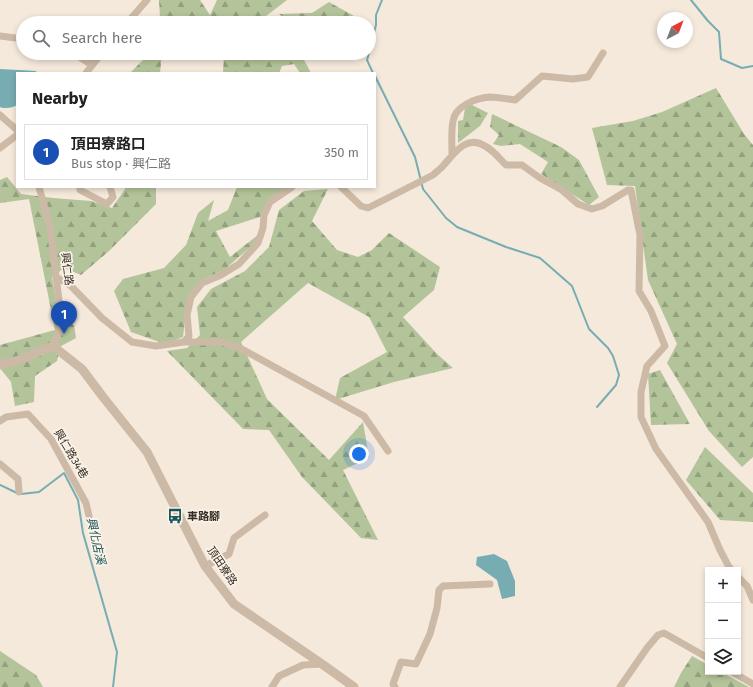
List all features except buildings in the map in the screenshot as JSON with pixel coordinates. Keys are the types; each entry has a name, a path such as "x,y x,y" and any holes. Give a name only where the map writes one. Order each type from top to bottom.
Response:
{"street":[{"path":"133,16 147,0"},
{"path":"0,36 16,38"},
{"path":"452,155 452,120 456,112 463,106 472,101 489,97 514,100 542,76 573,79 588,77 603,53"},
{"path":"84,60 92,65"},
{"path":"87,72 96,60"},
{"path":"0,116 16,129"},
{"path":"0,148 16,136"},
{"path":"341,188 361,206 368,208 433,175 456,151 466,144 477,142 487,146 506,165 522,165 540,178 562,190 578,204 592,209 602,206 628,190 631,190 640,235 639,291 651,311 665,346 647,366 641,392 640,417 656,449 708,522 729,567"},
{"name":"興仁路","path":"39,188 50,227 62,325 53,346"},
{"path":"80,188 80,190 107,204 113,197 110,188"},
{"path":"184,342 189,336 187,316 191,297 202,283 221,275 239,264 258,243 263,228 264,215 270,202 291,188"},
{"path":"56,277 70,285 102,318 132,342 156,346 184,342 221,342 240,348 364,416 388,450"},
{"path":"0,364 19,360 53,346"},
{"name":"頂田寮路","path":"53,346 82,369 103,398 147,452 204,566 234,604 354,687"},
{"name":"興仁路34巷","path":"0,421 6,417 28,414 50,439 86,503 89,516"},
{"path":"0,464 18,479 19,492"},
{"path":"204,566 229,554 234,538 265,515"},
{"path":"741,580 747,586 753,600"},
{"path":"395,687 394,684 401,662 416,664 430,634 437,608 439,590 443,586 490,584"},
{"path":"620,687 647,648 658,635 664,633 705,656"},
{"path":"272,687 279,676 303,665 322,664"},
{"path":"737,675 753,684"}],"green space":[{"path":"159,0 200,0 210,15 217,0 287,0 266,16 160,16"},
{"path":"329,2 354,16 281,16 279,14 312,13"},
{"path":"143,60 161,60 160,72 131,72"},
{"path":"224,60 304,60 310,72 299,72 294,64 282,66 279,72 223,72"},
{"path":"716,88 744,134 753,145 753,457 742,467 709,431 667,363 677,344 648,280 635,186 607,185 592,128 633,121 662,112"},
{"path":"472,105 488,113 480,126 458,143 458,121 463,120 465,108"},
{"path":"492,114 561,147 579,160 599,197 589,205 541,174 548,162 520,144 501,146 493,144 499,135 490,127"},
{"path":"7,177 21,194 91,201 112,208 125,188 156,188 156,204 109,251 81,275 64,268 52,277 59,320 74,325 76,338 61,346 57,361 35,376 34,402 15,406 11,382 0,368 0,345 55,330 29,199 0,203 0,180"},
{"path":"237,188 285,188 260,217 216,231 230,257 258,235 256,242 224,270 201,280 187,302 183,337 165,344 131,332 114,291 123,279 164,268 186,245 198,213 214,200 208,221 228,210"},
{"path":"328,189 312,221 337,250 358,257 372,250 389,233 440,267 434,290 403,317 437,354 453,368 394,382 335,400 340,378 387,352 369,317 308,283 241,342 267,399 329,460 363,422 369,458 343,470 378,540 361,538 302,477 269,430 243,429 167,351 187,348 200,335 197,307 211,289 245,271 269,247 279,210 304,191"},
{"path":"660,370 690,424 651,425 648,374"},
{"path":"705,447 753,493 753,522 720,520 686,480"},
{"path":"0,651 36,675 43,687 0,687"},
{"path":"692,656 705,663 705,675 727,675 749,687 674,687"}],"water":[{"path":"0,69 36,71 16,72 16,106 6,108 0,107"},
{"path":"494,554 507,561 515,581 515,596 502,599 497,580 476,565 477,557"}],"waterway":[{"path":"376,16 382,0"},
{"path":"691,0 719,32 721,59 742,68 753,66"},
{"path":"376,16 376,25"},
{"path":"367,60 373,72"},
{"path":"376,78 415,157 423,189 446,218 457,227 506,247 540,258 572,286 589,329 608,348 613,356 619,375 616,385 597,407"},
{"name":"興化店溪","path":"21,494 39,492 64,473 78,500 83,533 117,652 113,687"},
{"name":"興化店溪","path":"0,485 17,493"}],"place":[{"name":"頂田寮路口","path":"64,334"},
{"name":"車路腳","path":"175,516"}]}
